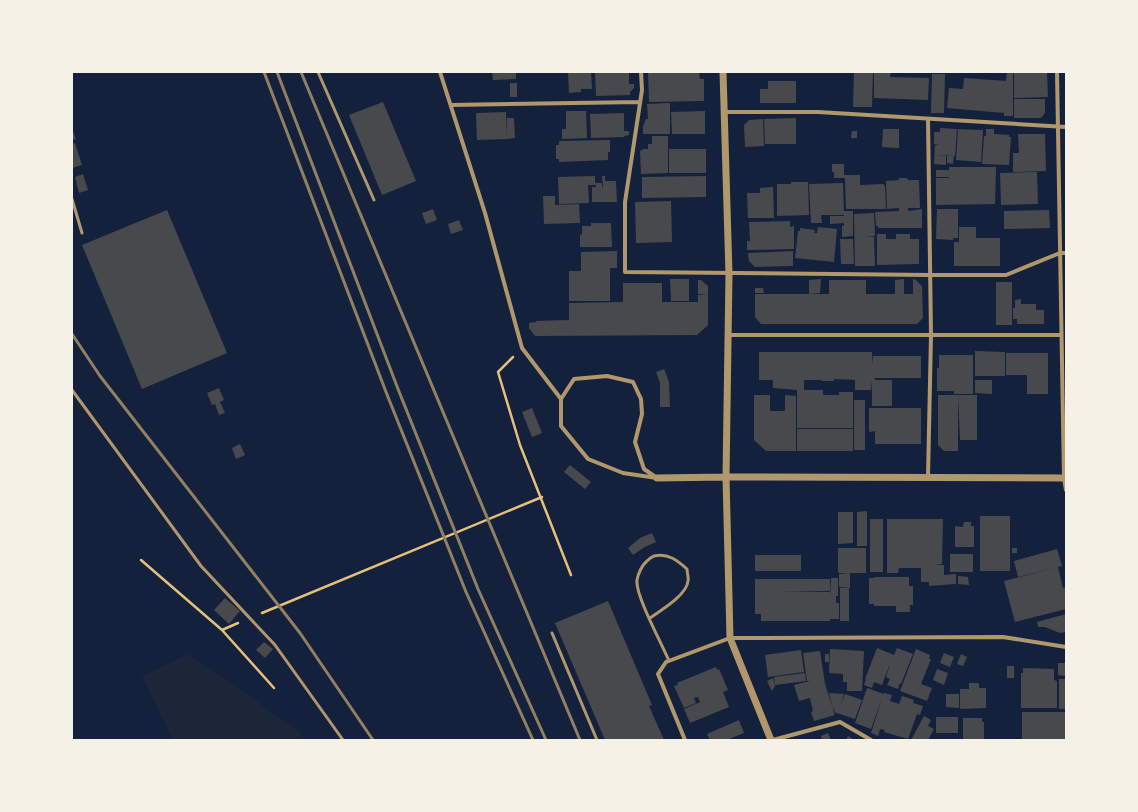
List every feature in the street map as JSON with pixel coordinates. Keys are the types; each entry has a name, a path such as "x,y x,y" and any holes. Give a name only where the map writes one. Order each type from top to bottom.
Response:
{"street":[{"path":"440,72 485,213 522,348 561,399"},
{"path":"642,72 642,90 625,202 625,272 729,274 1006,274 1060,253 1066,253"},
{"path":"723,72 729,274 726,477 730,638 772,740 840,722 871,740"},
{"path":"1057,72 1061,335 1064,348 1066,490"},
{"path":"451,105 640,102"},
{"path":"724,112 818,112 1066,127"},
{"path":"928,119 930,275 928,478"},
{"path":"728,335 1061,335"},
{"path":"657,478 644,469 635,442 642,414 641,399 633,382 607,376 574,379 561,399 561,426 588,459 623,473 657,478 1065,478"},
{"path":"685,740 658,674 666,662 730,638 1003,637 1066,647"}],"lane":[{"path":"318,72 374,200"},
{"path":"72,199 82,233"},
{"path":"72,390 201,566 275,645 343,740"},
{"path":"650,618 681,594 688,582 687,569 677,560 665,555 652,556 643,564 637,581 641,599 669,661"},
{"path":"552,632 597,740"}],"path":[{"path":"501,368 498,372 516,430 571,575"},
{"path":"259,614 542,497"},
{"path":"141,560 222,630 274,688"},
{"path":"222,630 244,621"}],"shaded area":[{"path":"189,654 300,732 304,740 173,740 142,676"}],"building":[{"path":"492,72 516,72 516,79 493,80"},
{"path":"568,72 591,72 592,89 581,89 581,92 569,93"},
{"path":"595,72 629,72 629,84 634,84 634,88 630,92 630,95 596,96"},
{"path":"648,72 699,72 700,79 704,79 704,101 649,102"},
{"path":"854,72 873,72 872,107 853,107"},
{"path":"874,72 891,72 890,77 929,78 928,100 874,98"},
{"path":"1007,72 1013,72 1013,116 1004,116 1004,113 947,108 949,88 963,89 964,78 1006,81"},
{"path":"1014,72 1047,72 1048,97 1014,98"},
{"path":"932,74 945,74 944,113 931,113"},
{"path":"768,81 796,81 796,103 760,103 760,89 768,89"},
{"path":"510,83 517,83 517,97 510,97"},
{"path":"1014,99 1045,99 1045,113 1041,118 1014,118"},
{"path":"383,102 416,181 382,195 349,115"},
{"path":"670,103 670,134 643,134 643,126 646,119 648,119 647,104"},
{"path":"566,111 586,111 587,138 562,139 562,129 566,129"},
{"path":"705,111 705,134 672,134 671,112"},
{"path":"506,112 507,139 477,140 476,113"},
{"path":"624,113 624,131 629,131 629,135 624,137 591,138 590,114"},
{"path":"507,118 514,118 515,138 507,139"},
{"path":"796,118 796,144 765,144 764,119"},
{"path":"763,119 764,146 745,147 744,125 749,120"},
{"path":"940,128 957,129 955,156 938,155 946,156 946,165 934,164 935,145 939,145 934,144 934,132 940,132"},
{"path":"72,129 76,139 72,140"},
{"path":"883,129 899,129 899,148 882,147"},
{"path":"958,129 983,130 981,162 956,160"},
{"path":"986,129 994,129 994,134 1009,135 1009,137 1011,137 1009,165 982,164"},
{"path":"852,131 857,131 857,138 851,138"},
{"path":"1018,134 1045,134 1046,171 1013,172 1013,153 1019,153"},
{"path":"652,136 668,136 668,173 641,174 640,152 643,149 648,149 648,144 652,144"},
{"path":"610,140 608,160 559,162 559,159 556,159 556,145 559,145 559,141"},
{"path":"75,143 82,165 72,168 72,144"},
{"path":"669,149 706,149 706,173 669,173"},
{"path":"947,156 954,156 953,164 947,163"},
{"path":"832,164 844,164 844,175 860,175 860,185 884,184 886,209 846,209 845,178 834,178"},
{"path":"949,167 996,167 995,204 936,205 936,178 949,177 936,177 936,170 949,170"},
{"path":"1037,172 1038,204 1001,205 1000,173"},
{"path":"83,174 88,190 79,193 75,177"},
{"path":"595,176 595,183 602,183 602,187 603,187 602,176 605,176 605,181 616,181 617,202 592,202 592,187 596,187 596,185 588,185 589,203 559,204 558,177"},
{"path":"706,176 706,197 642,198 642,177"},
{"path":"899,178 919,180 920,208 908,208 908,211 922,209 922,228 878,228 878,226 876,226 875,212 899,211 899,208 887,209 886,181 899,180"},
{"path":"791,182 808,182 809,215 777,216 777,184 791,184"},
{"path":"843,183 844,215 821,215 822,223 811,223 809,184"},
{"path":"773,187 774,218 748,218 747,193 760,193 760,188"},
{"path":"543,196 555,196 555,205 579,204 580,223 544,224"},
{"path":"671,201 672,242 636,243 635,202"},
{"path":"433,209 437,220 426,224 422,213"},
{"path":"937,209 958,209 958,238 953,238 953,240 936,239"},
{"path":"167,210 227,353 142,389 82,245"},
{"path":"1049,210 1050,228 1004,229 1004,211"},
{"path":"844,211 853,211 853,236 842,237 842,226 844,226 844,223 830,224 830,216 844,216"},
{"path":"874,213 875,236 865,237 874,237 875,266 855,266 854,214"},
{"path":"459,220 463,230 451,234 448,224"},
{"path":"790,221 790,227 794,226 794,249 747,250 747,241 750,241 749,222"},
{"path":"591,223 611,223 612,247 580,247 582,226 591,226"},
{"path":"818,227 837,229 834,262 795,258 798,231 800,231 800,228 815,230 814,233 817,233"},
{"path":"959,227 976,227 976,238 1000,238 1000,266 954,266 954,242 959,242"},
{"path":"877,234 886,234 886,239 896,239 896,234 910,234 910,239 919,239 919,264 877,265"},
{"path":"840,239 853,239 854,264 841,264"},
{"path":"617,251 617,268 610,268 610,301 569,301 569,271 581,271 581,252"},
{"path":"793,251 793,266 755,267 749,261 748,253"},
{"path":"670,279 689,279 689,301 671,301"},
{"path":"821,279 820,293 809,294 809,280"},
{"path":"904,279 904,294 913,294 913,279 922,286 923,318 917,324 761,324 755,317 755,294 829,294 829,280 866,280 866,294 895,294 895,280"},
{"path":"698,280 701,280 708,286 708,295 698,294"},
{"path":"996,282 1012,282 1012,325 996,325"},
{"path":"623,283 662,283 662,302 698,302 698,295 708,295 708,325 697,335 535,336 529,328 529,323 536,321 569,320 569,303 623,302"},
{"path":"755,288 763,288 764,293 755,293"},
{"path":"1021,299 1021,304 1036,304 1036,310 1044,310 1044,324 1017,324 1017,319 1013,319 1013,308 1015,308 1015,300"},
{"path":"975,351 1005,352 1005,376 975,376"},
{"path":"759,352 872,352 872,364 873,356 921,356 921,378 875,378 875,380 892,380 892,406 872,406 872,380 871,390 855,390 855,380 804,380 804,390 823,390 823,395 839,395 839,392 853,392 853,428 797,428 797,390 773,388 773,380 759,380"},
{"path":"1006,353 1048,353 1048,394 1027,394 1027,375 1006,375"},
{"path":"939,355 973,355 973,394 954,394 954,391 937,391 937,368 939,368"},
{"path":"664,369 669,382 670,407 660,407 660,383 656,372"},
{"path":"975,380 992,380 992,394 975,393"},
{"path":"219,388 224,400 220,402 225,413 219,415 215,404 212,405 207,393"},
{"path":"754,395 770,395 770,411 785,411 785,395 796,396 796,451 766,451 754,440"},
{"path":"938,395 958,395 958,451 944,451 938,445"},
{"path":"958,395 977,395 977,440 960,440"},
{"path":"854,400 865,400 865,450 854,450"},
{"path":"532,408 542,433 532,437 522,412"},
{"path":"869,408 921,408 921,444 875,444 875,431 869,432"},
{"path":"797,429 853,429 853,451 797,451"},
{"path":"240,444 245,455 236,459 232,448"},
{"path":"570,465 591,482 585,489 564,472"},
{"path":"867,511 867,546 857,546 857,512"},
{"path":"838,512 853,512 853,543 838,544"},
{"path":"980,516 1010,516 1010,571 980,571"},
{"path":"870,519 883,519 883,572 870,572"},
{"path":"887,519 943,519 942,564 935,565 944,565 944,575 956,574 956,584 929,586 929,582 921,582 921,568 899,568 898,573 887,573"},
{"path":"964,522 971,522 971,526 974,526 974,547 955,547 955,526 963,527"},
{"path":"652,533 656,542 633,555 628,548 640,538"},
{"path":"838,548 866,548 866,573 838,573"},
{"path":"1012,548 1017,548 1017,553 1012,553"},
{"path":"1057,549 1062,566 1018,577 1014,561"},
{"path":"950,554 973,554 973,572 950,572"},
{"path":"755,555 801,555 801,571 755,571"},
{"path":"1058,567 1063,588 1066,587 1066,609 1015,622 1004,581"},
{"path":"850,573 850,588 839,587 839,574"},
{"path":"958,576 968,577 969,585 958,584"},
{"path":"909,577 909,586 913,586 913,605 910,605 910,612 896,612 896,606 874,606 874,604 869,604 869,578"},
{"path":"831,578 838,578 838,596 836,596 836,603 839,603 839,619 830,619 830,621 761,621 761,614 755,614 755,579 830,579 830,591 780,592 830,592 830,597"},
{"path":"840,588 849,588 849,621 840,621"},
{"path":"225,598 240,611 229,624 214,610"},
{"path":"608,601 652,705 649,706 664,740 605,740 555,623"},
{"path":"1066,614 1066,632 1060,633 1045,627 1038,627 1037,622"},
{"path":"264,642 273,649 265,658 256,650"},
{"path":"877,648 894,655 897,648 913,654 898,689 887,685 890,679 886,677 891,661 882,685 874,682 872,688 864,685"},
{"path":"830,649 864,651 862,691 847,691 847,682 843,682 843,674 829,673"},
{"path":"916,649 930,655 929,659 931,659 921,684 932,688 927,701 900,691"},
{"path":"801,650 804,672 768,677 765,655"},
{"path":"820,651 825,684 833,709 829,693 844,694 841,704 845,694 862,700 855,719 834,712 835,707 833,711 835,715 814,721 811,712 813,711 810,698 799,701 794,685 810,681 807,681 803,653"},
{"path":"944,653 954,657 950,667 940,663"},
{"path":"825,654 829,654 829,662 825,662"},
{"path":"961,654 967,657 963,666 957,664"},
{"path":"1058,663 1065,663 1065,676 1058,675"},
{"path":"1007,666 1014,666 1014,678 1007,678"},
{"path":"716,667 717,670 719,669 728,690 723,692 729,707 690,723 684,709 721,693 700,702 698,697 694,698 696,703 684,708 674,686 678,685 677,683"},
{"path":"1023,668 1054,669 1054,680 1057,681 1057,708 1021,708 1021,673 1023,673"},
{"path":"937,669 948,673 944,685 933,680"},
{"path":"805,673 806,681 775,685 774,677"},
{"path":"773,678 775,686 772,691 767,681"},
{"path":"1059,679 1066,679 1066,709 1059,709"},
{"path":"969,683 979,683 979,688 986,688 986,708 960,709 960,689 969,689"},
{"path":"867,688 892,695 890,701 899,704 902,696 914,700 913,703 923,706 920,715 917,714 908,739 884,732 885,730 880,729 878,736 871,733 882,698 871,729 855,723"},
{"path":"946,694 959,694 959,708 946,707"},
{"path":"1022,712 1066,712 1066,740 1022,740"},
{"path":"924,716 931,720 928,726 934,729 928,740 911,740"},
{"path":"936,717 958,717 958,733 936,733"},
{"path":"963,718 982,718 982,722 984,722 984,740 963,740"},
{"path":"739,720 744,733 727,740 710,740 707,734"},
{"path":"828,733 831,740 822,740 821,736"},
{"path":"848,736 855,740 846,740"}],"railway":[{"path":"264,72 386,392 466,592 533,740"},
{"path":"277,72 398,389 478,589 546,740"},
{"path":"301,72 580,740"},
{"path":"72,334 100,376 300,633 373,740"}]}
